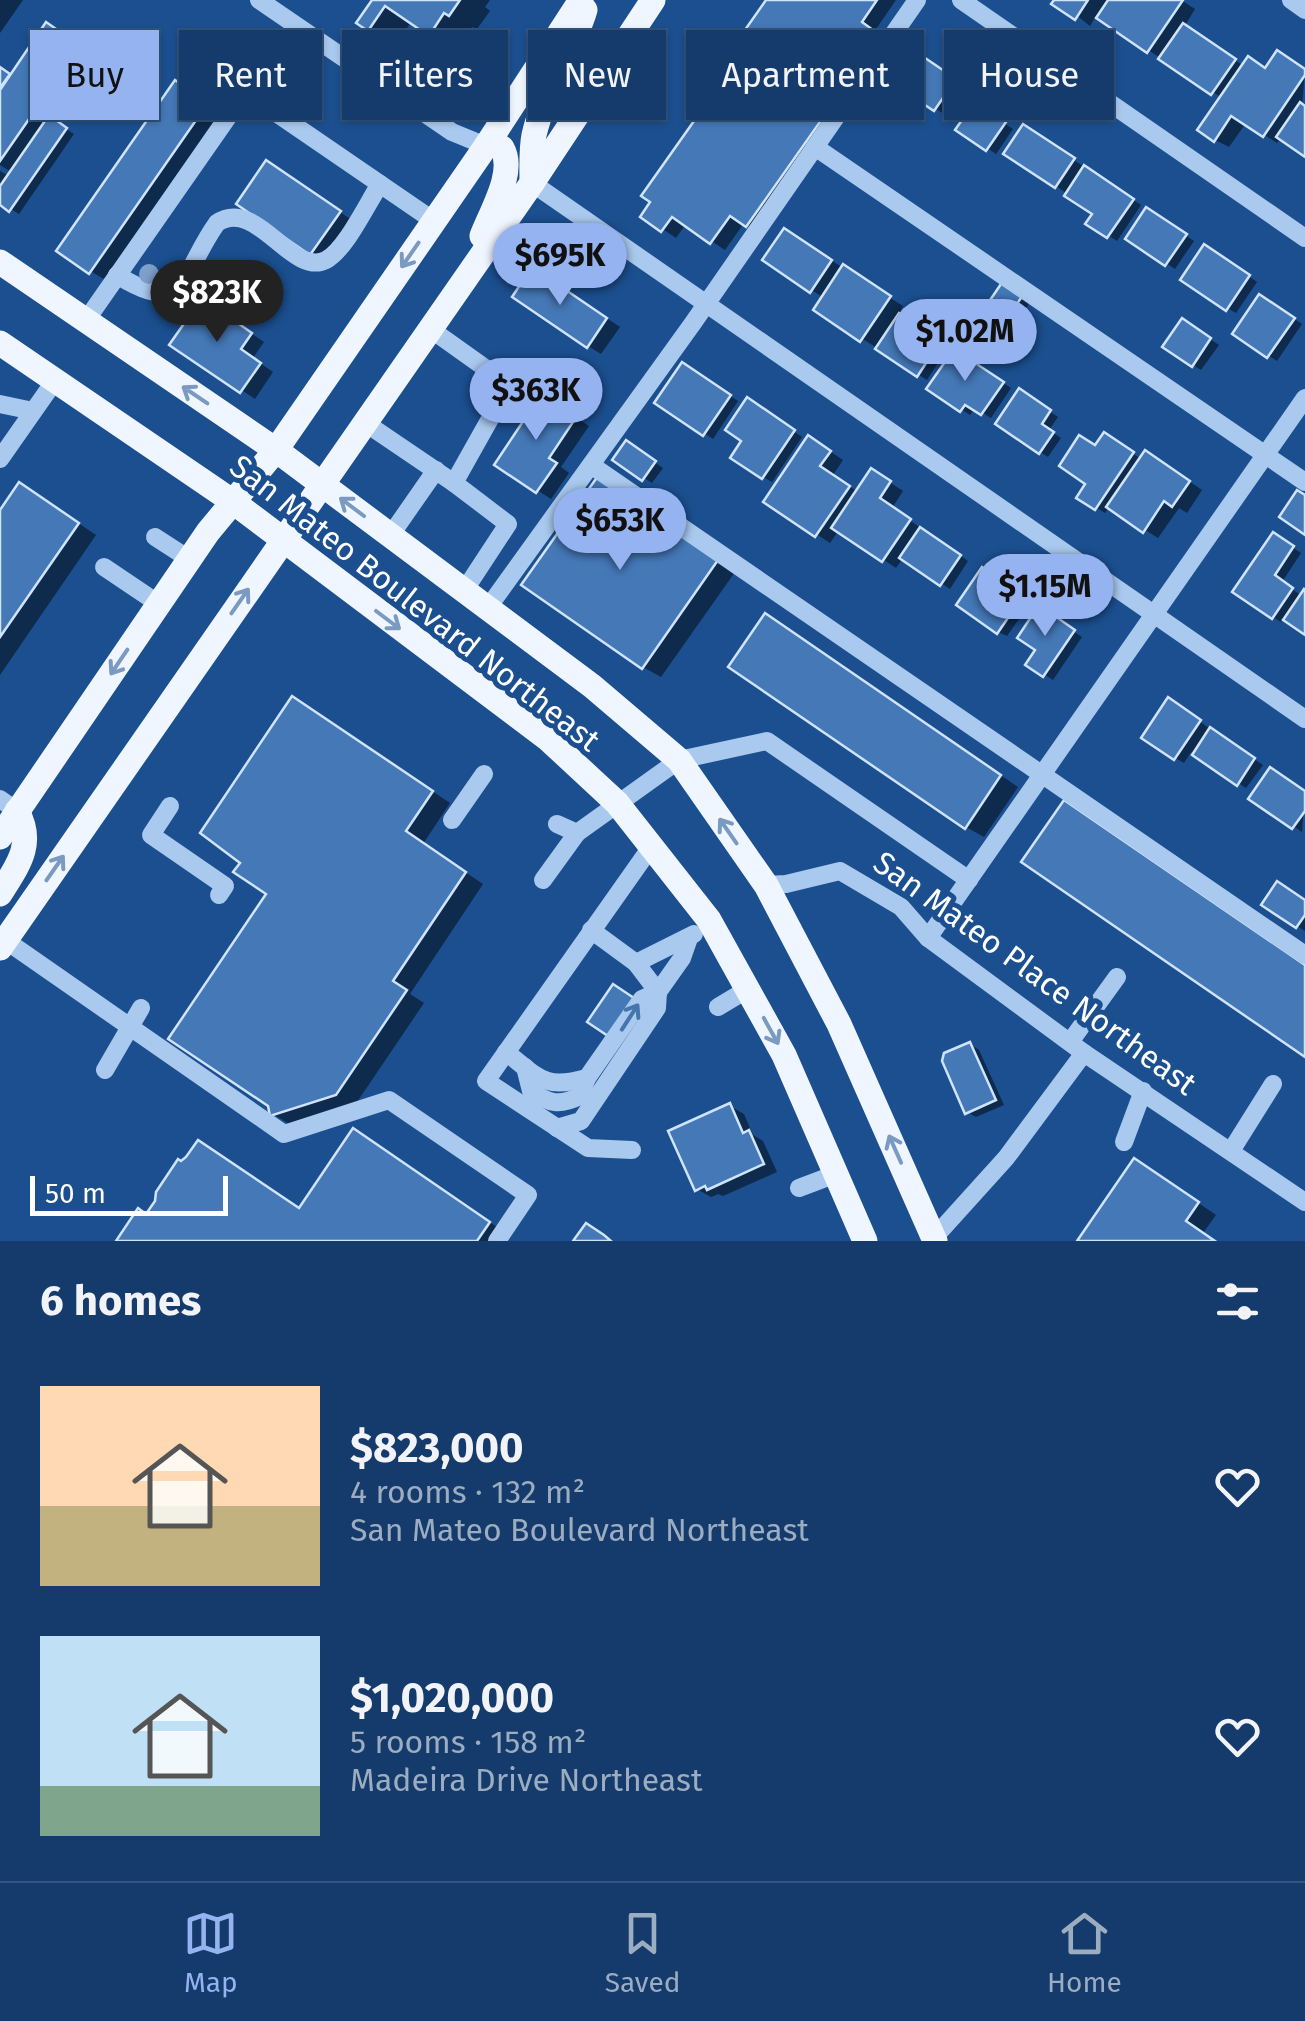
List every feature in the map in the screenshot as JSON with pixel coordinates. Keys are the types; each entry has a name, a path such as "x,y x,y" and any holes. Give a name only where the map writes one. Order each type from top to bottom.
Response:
{"main road":[{"path":"0,836 8,805 232,501 276,450 584,0"},
{"path":"532,183 533,139 542,110 575,42 584,0"},
{"path":"3,944 532,183 653,0"},
{"path":"468,273 507,162 502,148 486,146"},
{"name":"San Mateo Boulevard Northeast","path":"0,262 276,450 592,686 679,760 766,884 839,1024 933,1240"},
{"name":"San Mateo Boulevard Northeast","path":"0,343 232,501 281,542 548,739 616,803 709,920 748,988 784,1054 864,1241"},
{"path":"0,894 22,858 26,828 8,805"}],"street":[{"path":"259,0 303,30"},
{"path":"487,608 706,304 917,0"},
{"path":"961,0 1305,238"},
{"path":"1291,0 1305,10"},
{"path":"322,43 452,132 486,146"},
{"path":"85,322 225,120"},
{"path":"286,120 434,221"},
{"path":"815,147 1305,482"},
{"path":"532,183 1305,718"},
{"path":"117,275 142,291 163,296 169,293 180,284 209,235 224,218 253,223 309,262 324,261 338,250 380,184"},
{"path":"429,328 509,385 454,483"},
{"path":"0,459 56,379"},
{"path":"928,938 1305,398"},
{"path":"0,404 34,411"},
{"path":"364,422 508,524 464,590"},
{"path":"590,466 1305,956"},
{"path":"390,536 436,470"},
{"path":"155,537 189,559"},
{"path":"104,567 159,604"},
{"path":"543,880 578,833 679,760 767,741 968,880"},
{"path":"452,820 484,774"},
{"path":"170,806 151,836 160,849 225,886 218,896"},
{"path":"557,824 578,833"},
{"path":"632,1150 588,1148 486,1082 651,847"},
{"name":"San Mateo Place Northeast","path":"766,884 786,884 840,871 901,906 928,938 1077,1048 1305,1202"},
{"path":"636,963 689,938 709,920"},
{"path":"557,1128 581,1121 657,1008 658,992 636,963 591,930"},
{"path":"506,1052 542,1080 560,1086 587,1078 642,999 658,992 682,958 689,938"},
{"path":"3,944 73,975 128,1026 284,1134 390,1100 528,1194 497,1241"},
{"path":"933,1240 1006,1158 1077,1048 1117,977"},
{"path":"718,1007 748,988"},
{"path":"105,1070 142,1008"},
{"path":"1231,1151 1272,1084"},
{"path":"1124,1142 1144,1090"},
{"path":"798,1188 836,1174"}],"building":[{"path":"372,0 460,0 449,16 444,13 433,30 420,30 385,6 369,30 356,23"},
{"path":"766,0 877,0 862,22 873,30 745,30"},
{"path":"1054,0 1088,0 1075,20 1051,4"},
{"path":"1108,0 1183,0 1147,53 1096,18"},
{"path":"46,22 58,30 41,30"},
{"path":"1183,23 1236,59 1211,95 1158,59"},
{"path":"30,46 30,118 0,161 0,90"},
{"path":"1277,50 1305,69 1305,75 1263,137 1231,116 1214,142 1197,130 1248,56 1265,68"},
{"path":"924,57 944,71 944,96 934,111 924,104"},
{"path":"0,67 10,74 0,88"},
{"path":"175,80 179,83 179,120 196,120 89,274 56,251 147,120 159,120 159,103"},
{"path":"1300,102 1305,106 1305,157 1276,137"},
{"path":"46,120 56,120 67,128 9,212 0,205 0,186"},
{"path":"695,120 820,122 746,227 730,216 710,244 672,217 661,232 640,217 650,202 641,196"},
{"path":"962,120 1006,122 986,151 955,130"},
{"path":"1023,124 1075,158 1055,188 1003,154"},
{"path":"266,160 341,211 310,255 236,204"},
{"path":"1084,165 1134,199 1107,238 1085,224 1092,214 1064,196"},
{"path":"1146,207 1187,234 1165,266 1125,239"},
{"path":"784,228 832,260 810,293 762,260"},
{"path":"1204,244 1250,275 1226,311 1180,280"},
{"path":"843,264 891,296 860,342 813,310"},
{"path":"532,267 607,318 587,348 512,297"},
{"path":"1003,281 1023,295 998,332 978,318"},
{"path":"1259,294 1295,318 1267,358 1232,334"},
{"path":"202,298 252,333 241,349 261,363 240,393 169,345"},
{"path":"899,313 941,340 917,377 875,349"},
{"path":"1182,318 1211,338 1192,367 1162,347"},
{"path":"954,349 1004,382 981,415 965,405 960,412 926,389"},
{"path":"682,362 731,395 703,436 654,403"},
{"path":"1019,388 1051,410 1042,424 1054,432 1039,454 995,424"},
{"path":"542,393 577,416 549,458 557,463 536,493 494,465"},
{"path":"747,397 795,430 762,479 730,458 741,441 725,430"},
{"path":"1104,432 1134,452 1095,510 1076,498 1085,484 1059,466 1079,435 1095,445"},
{"path":"808,435 831,451 820,466 850,486 815,537 763,502"},
{"path":"626,440 656,461 642,481 612,460"},
{"path":"1145,450 1190,481 1172,507 1164,501 1143,533 1106,507"},
{"path":"871,468 891,481 880,498 911,519 882,562 831,528"},
{"path":"598,476 718,560 642,669 521,585"},
{"path":"19,482 79,523 0,637 0,510"},
{"path":"1297,490 1305,495 1305,535 1279,517"},
{"path":"920,527 961,555 940,586 899,558"},
{"path":"1273,532 1294,546 1275,575 1293,588 1272,619 1232,592"},
{"path":"982,567 1023,596 997,634 956,605"},
{"path":"1305,590 1305,635 1283,620"},
{"path":"1039,605 1075,630 1043,677 1025,665 1035,650 1017,638"},
{"path":"765,613 1001,775 965,829 728,667"},
{"path":"292,696 433,791 406,831 466,872 393,981 407,990 336,1095 270,1116 268,1106 168,1039 266,894 233,872 240,863 200,833"},
{"path":"1168,697 1201,720 1174,760 1141,738"},
{"path":"1210,727 1255,758 1237,786 1192,755"},
{"path":"1270,767 1305,791 1305,811 1292,829 1248,799"},
{"path":"1064,800 1305,965 1305,1057 1021,862"},
{"path":"1277,881 1305,900 1305,915 1296,928 1261,905"},
{"path":"613,984 634,998 608,1036 587,1022"},
{"path":"970,1042 996,1100 965,1114 942,1061 944,1053"},
{"path":"730,1103 743,1133 749,1130 764,1164 707,1190 705,1186 695,1191 668,1131"},
{"path":"353,1128 490,1222 477,1241 116,1241 138,1208 146,1214 178,1159 186,1157 198,1140 299,1208"},
{"path":"1134,1158 1199,1202 1186,1221 1215,1241 1077,1241"},
{"path":"586,1223 604,1235 611,1241 573,1241"}]}
